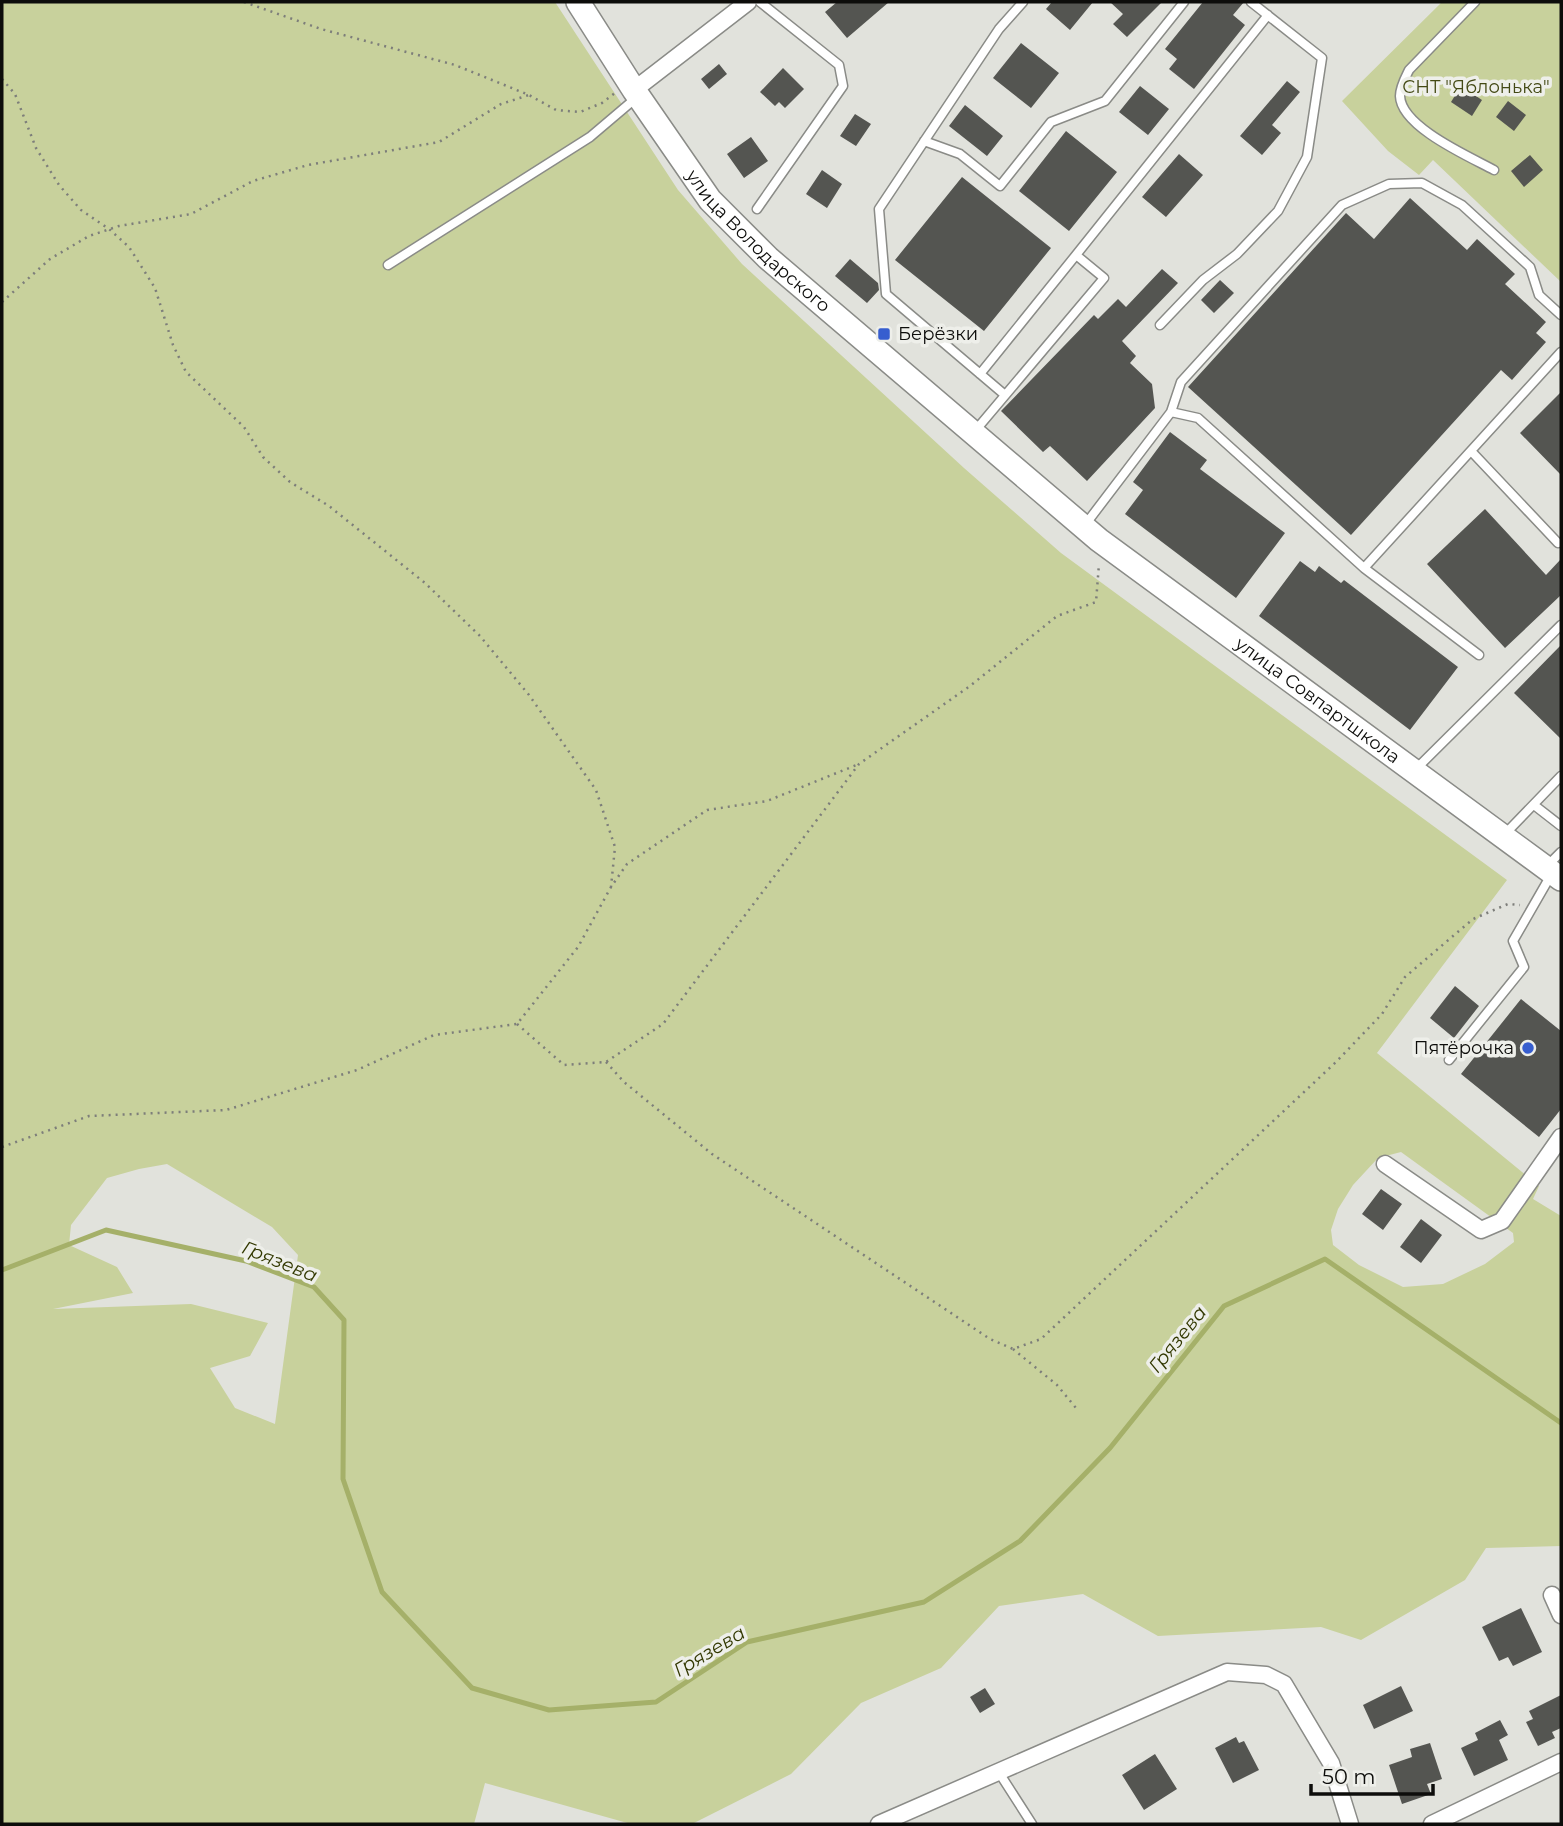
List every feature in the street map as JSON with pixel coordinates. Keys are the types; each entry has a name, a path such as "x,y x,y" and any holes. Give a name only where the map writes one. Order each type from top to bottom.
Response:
{"street":[{"name":"улица Володарского","path":"578,2 694,179 733,225 1086,530"},
{"path":"634,90 748,2"},
{"name":"улица Совпартшкола","path":"1086,530 1504,835 1555,868"},
{"path":"1385,1164 1481,1230 1502,1221 1561,1137"},
{"path":"1552,1595 1561,1615"},
{"path":"878,1824 1227,1672 1266,1675 1284,1684 1331,1763 1350,1824"},
{"path":"1432,1824 1561,1762"}],"lane":[{"path":"757,209 843,86 839,65 760,2"},
{"path":"1005,395 886,294 879,209 999,29 1023,2"},
{"path":"924,141 960,154 1000,186 1052,122 1105,101 1184,2"},
{"path":"1160,325 1203,280 1237,254 1278,211 1307,157 1322,58 1251,2"},
{"path":"1475,2 1409,70 1400,98 1405,111 1418,124 1435,137 1494,170"},
{"path":"980,374 1268,15"},
{"path":"388,265 590,137 634,90"},
{"path":"1086,530 1171,412 1181,382 1342,205 1389,184 1422,183 1462,205 1530,267 1539,295 1561,315"},
{"path":"977,437 1005,395 1104,278 1076,255"},
{"path":"1364,568 1561,352"},
{"path":"1171,412 1198,418 1364,568 1479,655"},
{"path":"1471,451 1558,543"},
{"path":"1415,770 1561,625"},
{"path":"1504,835 1561,776"},
{"path":"1534,805 1561,826"},
{"path":"1449,1060 1524,967 1513,941 1555,868"},
{"path":"999,1771 1032,1824"}],"path":[{"path":"244,2 321,29 455,65 529,95 556,110 580,113 634,90"},
{"path":"2,79 15,94 36,148 60,185 81,210 129,247 155,288 173,345 186,372 244,427 263,457 290,482 329,506 425,583 480,636 529,695 596,790 615,846 611,887"},
{"path":"2,302 50,260 89,236 109,229 191,214 253,181 308,165 439,142 501,104 529,95"},
{"path":"2,1147 89,1116 226,1110 358,1070 434,1035 517,1024 578,947 627,864 707,810 767,801 859,764 970,686 1057,616 1096,602 1099,582 1086,530"},
{"path":"517,1024 564,1065 606,1062 663,1024 859,764"},
{"path":"1013,1349 1041,1339 1336,1062 1381,1014 1405,976 1473,919 1508,904 1533,906"},
{"path":"606,1062 624,1082 712,1154 990,1339 1013,1349 1057,1385 1076,1408"}],"green space":[{"path":"2,2 555,2 678,190 742,264 964,468 1061,553 1507,880 1377,1053 1539,1186 1533,1199 1561,1216 1561,1546 1486,1548 1465,1580 1361,1640 1321,1627 1158,1636 1083,1594 999,1606 941,1668 861,1703 791,1774 692,1824 631,1824 485,1783 474,1824 2,1824","holes":["1401,1152 1513,1233 1514,1242 1485,1264 1443,1284 1403,1287 1359,1265 1333,1245 1331,1230 1338,1209 1353,1185 1378,1158","167,1164 272,1227 298,1255 275,1424 235,1408 210,1368 250,1356 268,1323 191,1304 53,1309 133,1293 117,1267 69,1245 71,1225 107,1178"]},
{"name":"СНТ \"Яблонька\"","path":"1442,2 1561,2 1561,282 1433,160 1419,175 1388,151 1342,101"}],"building":[{"path":"837,2 889,2 847,38 825,12"},
{"path":"1052,2 1093,2 1070,30 1046,9"},
{"path":"1110,2 1162,2 1127,37 1113,24 1123,14"},
{"path":"1203,2 1244,2 1233,15 1245,25 1194,89 1169,69 1177,59 1165,49"},
{"path":"1021,43 1059,73 1031,108 993,78"},
{"path":"719,64 727,74 709,89 701,79"},
{"path":"783,68 804,89 785,108 779,102 775,106 760,92"},
{"path":"1287,81 1300,92 1272,125 1281,133 1262,155 1240,136"},
{"path":"1140,86 1169,109 1148,135 1119,112"},
{"path":"1461,86 1482,100 1472,116 1451,102"},
{"path":"1508,101 1526,115 1514,131 1496,117"},
{"path":"965,105 1003,136 987,156 949,126"},
{"path":"855,114 871,124 856,146 840,136"},
{"path":"1066,131 1117,172 1069,231 1019,191"},
{"path":"751,137 768,161 744,178 727,154"},
{"path":"1179,154 1203,175 1166,217 1142,197"},
{"path":"1530,155 1543,170 1524,187 1511,171"},
{"path":"822,170 842,184 827,208 806,194"},
{"path":"962,177 1051,248 984,331 895,260"},
{"path":"1410,198 1467,250 1477,239 1515,274 1505,284 1546,322 1536,333 1546,342 1512,380 1501,370 1351,535 1188,387 1346,213 1374,239"},
{"path":"850,259 878,283 879,290 867,303 835,276"},
{"path":"1162,269 1178,283 1122,341 1136,356 1130,363 1152,384 1155,408 1087,481 1050,446 1043,452 1001,411 1094,315 1098,319 1118,299 1126,307"},
{"path":"1220,280 1234,293 1214,313 1201,300"},
{"path":"1561,392 1561,475 1520,433"},
{"path":"1170,432 1207,460 1200,469 1285,533 1236,598 1125,514 1143,490 1133,482"},
{"path":"1485,509 1546,575 1561,559 1561,595 1505,648 1427,564"},
{"path":"1300,561 1315,572 1319,566 1341,583 1344,580 1458,667 1410,730 1259,616"},
{"path":"1561,645 1561,739 1514,693"},
{"path":"1455,986 1479,1006 1454,1038 1430,1018"},
{"path":"1521,999 1561,1031 1561,1109 1539,1137 1461,1074"},
{"path":"1381,1189 1402,1204 1383,1230 1362,1214"},
{"path":"1421,1219 1442,1235 1421,1263 1400,1247"},
{"path":"1521,1608 1542,1652 1513,1666 1508,1657 1499,1661 1482,1627"},
{"path":"1401,1686 1413,1711 1374,1729 1363,1705"},
{"path":"985,1688 995,1704 980,1713 970,1697"},
{"path":"1561,1695 1561,1728 1552,1732 1555,1738 1538,1746 1526,1722 1533,1719 1529,1711"},
{"path":"1500,1720 1508,1735 1499,1740 1508,1760 1474,1776 1461,1748 1478,1740 1475,1733"},
{"path":"1236,1737 1239,1743 1244,1741 1259,1770 1233,1783 1215,1748"},
{"path":"1430,1743 1442,1779 1427,1784 1431,1794 1402,1804 1389,1765 1412,1757 1410,1749"},
{"path":"1155,1754 1177,1789 1144,1810 1122,1775"}],"waterway":[{"name":"Грязева","path":"2,1270 106,1230 246,1261 314,1287 344,1320 343,1479 382,1592 472,1688 549,1710 656,1702 747,1642 924,1602 1020,1541 1110,1448 1224,1306 1325,1259 1561,1423"}],"place":[{"name":"Берёзки","path":"884,334"},
{"name":"Пятёрочка","path":"1528,1048"}]}
